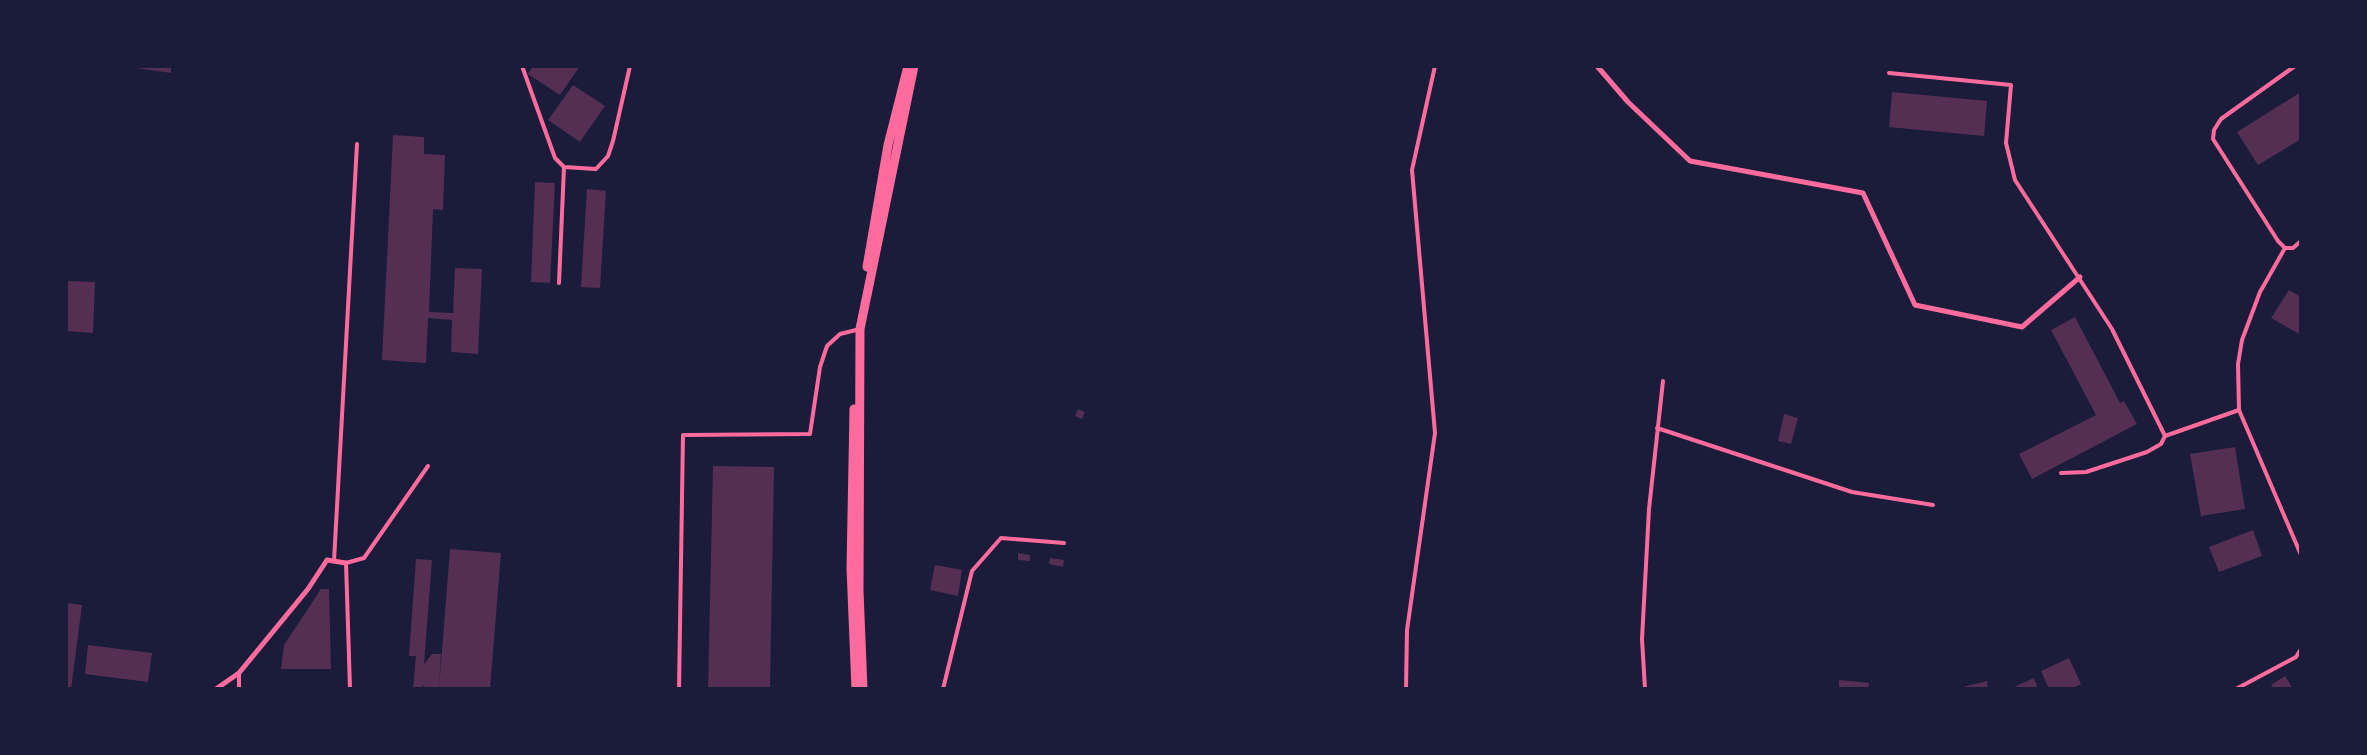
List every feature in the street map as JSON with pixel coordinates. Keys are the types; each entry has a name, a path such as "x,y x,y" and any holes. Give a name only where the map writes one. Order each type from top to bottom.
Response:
{"street":[{"path":"856,689 851,568 858,330 888,146 908,66"},
{"path":"863,689 859,591 858,330 914,66"},
{"path":"1597,66 1628,102 1690,161 1863,193 1915,305 2022,327 2080,277"},
{"path":"216,689 239,673 308,589 327,560 346,563"}],"lane":[{"path":"522,66 555,158 564,167 596,169 608,156 630,66"},
{"path":"1406,689 1407,630 1435,432 1412,170 1434,66"},
{"path":"2294,66 2221,119 2214,130 2213,140 2278,241 2285,248 2293,248 2301,241"},
{"path":"1889,74 2011,85 2006,143 2015,180 2080,277 2112,329 2165,436"},
{"path":"334,561 357,144"},
{"path":"559,283 564,167"},
{"path":"2285,248 2260,292 2242,340 2238,364 2239,410 2301,555"},
{"path":"679,689 683,435 810,434 820,367 827,346 840,334 858,330"},
{"path":"1645,689 1642,639 1648,508 1663,381"},
{"path":"2061,473 2086,472 2147,452 2160,444 2165,436 2239,410"},
{"path":"1657,428 1852,492 1933,505"},
{"path":"350,689 346,563 364,558 428,466"},
{"path":"943,689 972,571 1000,538 1064,543"},
{"path":"2236,689 2296,657 2301,649"},
{"path":"239,673 239,689"}],"building":[{"path":"123,66 171,66 171,73"},
{"path":"533,66 580,66 560,95 528,74"},
{"path":"573,85 605,106 580,142 548,120"},
{"path":"1892,92 1987,101 1984,136 1889,127"},
{"path":"2301,92 2301,139 2258,165 2237,132"},
{"path":"393,135 424,137 424,154 445,155 443,210 433,209 429,312 453,313 455,268 482,269 478,354 451,352 452,320 428,318 426,363 382,360"},
{"path":"535,182 555,183 550,283 531,282"},
{"path":"587,189 606,191 600,288 581,287"},
{"path":"67,281 95,282 93,333 66,331"},
{"path":"2289,290 2301,297 2301,335 2271,318"},
{"path":"2075,317 2120,403 2124,401 2137,424 2032,479 2019,454 2096,415 2051,330"},
{"path":"1078,409 1085,412 1082,419 1075,416"},
{"path":"1784,414 1798,418 1791,444 1778,441"},
{"path":"2235,447 2245,509 2201,516 2190,454"},
{"path":"713,466 774,467 770,689 708,689"},
{"path":"2253,530 2262,556 2219,572 2209,547"},
{"path":"450,549 501,553 490,689 439,689"},
{"path":"1018,553 1030,555 1030,561 1018,560"},
{"path":"1050,558 1064,560 1063,567 1049,564"},
{"path":"416,559 432,560 424,664 432,654 441,654 439,689 425,689 422,684 422,689 413,689 416,656 409,656"},
{"path":"935,565 962,570 958,596 930,590"},
{"path":"321,589 329,589 331,669 281,669 284,645"},
{"path":"66,603 82,605 71,689 66,689"},
{"path":"88,645 152,653 148,682 85,674"},
{"path":"2069,658 2081,684 2071,689 2049,689 2041,671"},
{"path":"2285,676 2293,689 2274,689 2271,685"},
{"path":"2034,678 2038,689 2010,689"},
{"path":"1839,680 1869,683 1868,689 1839,689"},
{"path":"1987,681 1988,689 1963,689 1963,687"}]}
